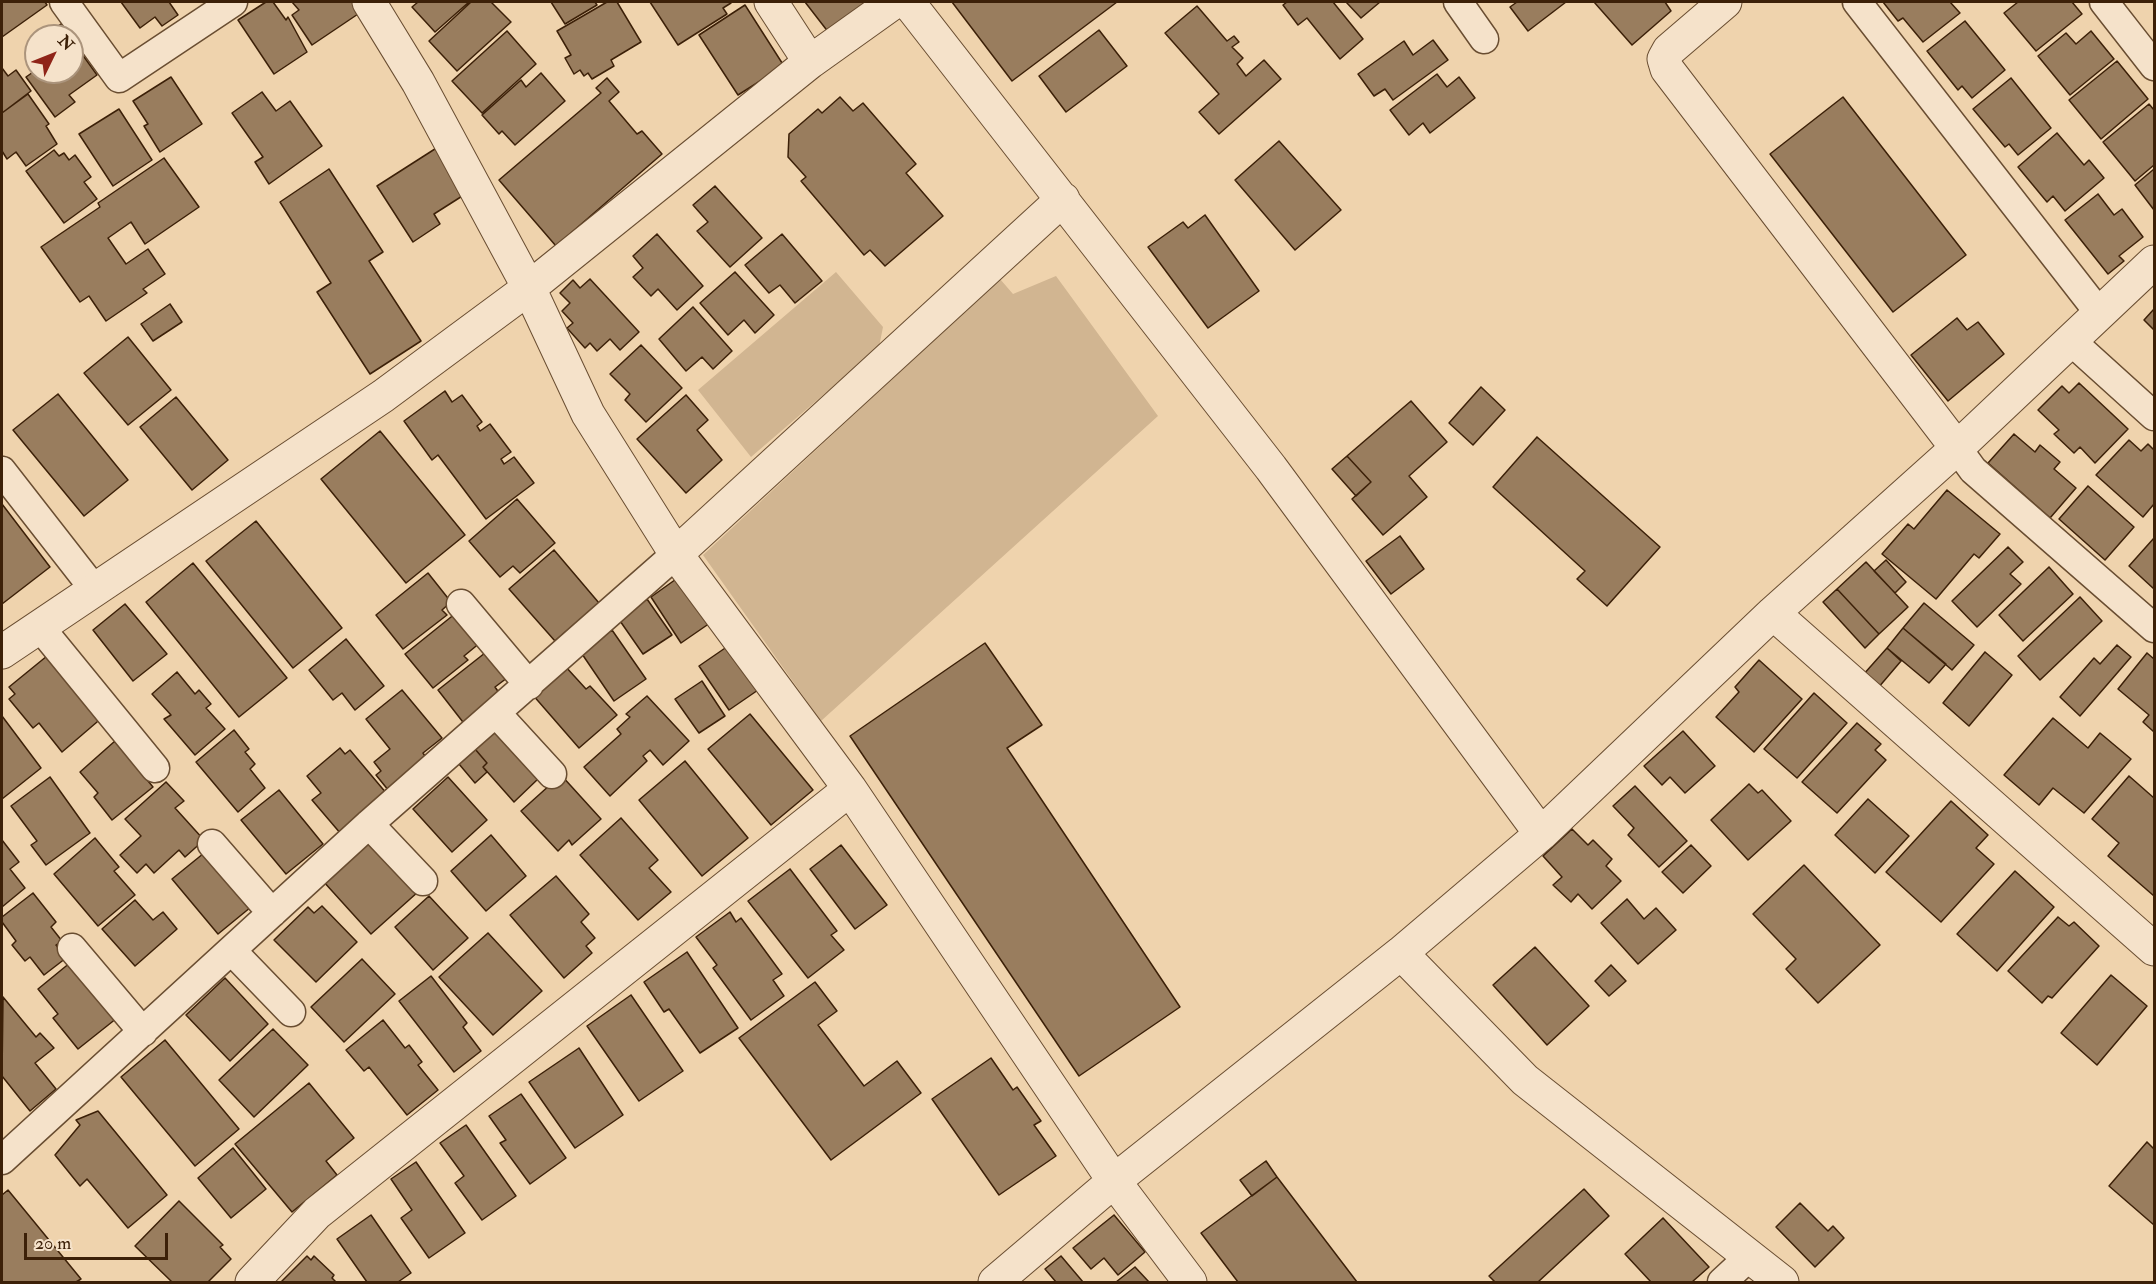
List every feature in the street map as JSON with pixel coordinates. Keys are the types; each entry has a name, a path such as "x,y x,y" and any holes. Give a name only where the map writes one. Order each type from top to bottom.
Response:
{"street":[{"path":"369,2 422,88 529,288 588,414 676,554 850,789 1114,1181 1190,1282"},
{"path":"771,2 810,62"},
{"path":"2,652 383,396 529,288 810,62 894,2"},
{"path":"908,2 1063,198 1271,468 1541,834"},
{"path":"1716,4 1669,50 1664,59 1667,69 1957,448"},
{"path":"676,554 1063,198"},
{"path":"995,1282 1114,1181 1401,953 1541,834 1773,613 1957,448 2154,262"},
{"path":"1773,613 2154,949"},
{"path":"252,1282 317,1214 850,789"},
{"path":"1401,953 1525,1080 1782,1282"}],"lane":[{"path":"64,2 119,78 233,2"},
{"path":"1458,2 1484,39"},
{"path":"1857,2 2100,314"},
{"path":"2104,2 2154,66"},
{"path":"2071,341 2154,416"},
{"path":"1957,448 1973,470 2154,628"},
{"path":"2,471 94,589"},
{"path":"6,1146 143,1032 369,824 676,554"},
{"path":"461,604 528,685"},
{"path":"39,626 155,768"},
{"path":"496,714 552,774"},
{"path":"369,824 423,881"},
{"path":"212,844 272,913"},
{"path":"72,948 143,1032"},
{"path":"232,951 291,1012"},
{"path":"1722,1282 1749,1257"}],"shaded area":[{"path":"836,272 883,327 879,347 751,457 698,390"},
{"path":"1056,276 1158,416 821,721 703,555 1000,279 1013,294"}],"building":[{"path":"2,2 45,2 47,5 2,37"},
{"path":"121,2 169,2 178,15 162,26 155,17 140,28"},
{"path":"266,2 273,2 286,20 288,17 307,52 274,74 238,20"},
{"path":"292,2 358,2 364,10 312,45 292,15 299,10"},
{"path":"418,2 469,2 435,32 412,7"},
{"path":"471,2 491,2 511,22 457,71 429,41"},
{"path":"551,2 595,2 597,5 565,24"},
{"path":"607,2 617,2 641,42 611,60 614,66 592,79 588,73 584,76 580,70 574,74 565,58 571,55 557,31"},
{"path":"650,2 731,3 723,8 727,14 678,45"},
{"path":"805,2 870,2 829,33"},
{"path":"952,2 1117,2 1012,81"},
{"path":"1287,2 1333,2 1363,39 1340,59 1307,18 1298,25 1283,5"},
{"path":"1346,2 1380,2 1361,18"},
{"path":"1517,2 1566,2 1528,31 1510,7"},
{"path":"1594,2 1665,2 1671,11 1632,45"},
{"path":"1883,2 1950,2 1960,13 1923,42 1903,18 1898,21"},
{"path":"2018,2 2072,2 2082,14 2036,51 2004,13"},
{"path":"745,5 784,66 738,95 699,35"},
{"path":"1197,6 1227,41 1234,36 1239,42 1232,47 1243,58 1237,64 1246,76 1264,60 1281,79 1219,134 1199,112 1219,94 1165,33"},
{"path":"1965,21 2005,70 1972,98 1962,86 1958,90 1927,51"},
{"path":"1099,30 1127,66 1066,112 1039,76"},
{"path":"507,31 536,64 482,113 452,81"},
{"path":"2091,31 2114,59 2070,95 2038,56 2066,33 2076,44"},
{"path":"1433,40 1448,60 1393,100 1385,89 1374,96 1358,74 1404,41 1413,55"},
{"path":"84,57 97,75 69,95 75,102 55,117 31,84 84,84"},
{"path":"2117,61 2148,99 2101,139 2069,100"},
{"path":"2,68 8,76 16,70 31,91 2,113"},
{"path":"541,73 565,101 515,145 502,131 499,134 482,115 521,80 526,87"},
{"path":"1437,74 1447,87 1459,77 1475,98 1430,133 1423,123 1409,135 1390,110"},
{"path":"171,77 202,124 160,152 144,126 148,124 133,101"},
{"path":"607,78 619,92 609,101 637,134 642,131 662,154 556,246 499,180 601,93 596,88"},
{"path":"2011,78 2051,128 2018,155 2009,144 2005,147 1973,109"},
{"path":"262,92 276,111 290,101 322,146 269,184 255,162 263,157 232,113"},
{"path":"28,94 49,124 46,126 57,144 26,166 16,152 7,159 2,151 2,113"},
{"path":"840,97 853,111 863,103 916,164 906,173 943,216 885,266 870,250 864,255 801,181 806,177 788,157 789,134 818,109 822,113"},
{"path":"1843,97 1966,255 1893,312 1770,154"},
{"path":"2149,104 2154,110 2154,165 2135,181 2103,142"},
{"path":"119,109 152,160 113,186 79,134"},
{"path":"2057,133 2084,165 2089,160 2104,178 2065,211 2053,196 2047,202 2018,167"},
{"path":"1279,141 1341,210 1295,250 1235,180"},
{"path":"438,147 467,193 434,214 440,224 413,242 377,186"},
{"path":"54,150 59,156 64,153 69,160 75,155 91,177 84,182 97,199 64,223 26,171"},
{"path":"164,158 199,207 145,244 131,222 108,238 126,264 148,249 165,274 143,289 147,293 106,321 89,296 80,302 41,247 100,207 98,203"},
{"path":"329,169 383,252 369,261 421,341 370,374 317,292 331,283 280,202"},
{"path":"2154,169 2154,210 2135,185"},
{"path":"715,186 762,238 730,267 697,231 708,222 693,205"},
{"path":"2098,194 2114,215 2122,209 2143,237 2119,256 2124,261 2108,274 2065,220"},
{"path":"1205,215 1259,291 1208,328 1148,247 1183,222 1188,228"},
{"path":"657,234 703,286 677,310 658,289 651,296 633,277 643,268 633,256"},
{"path":"782,234 822,281 795,303 780,285 769,293 745,265"},
{"path":"735,272 774,315 755,333 744,320 728,335 700,303"},
{"path":"590,279 639,332 620,350 610,339 597,351 590,343 585,348 567,328 573,323 562,311 570,303 560,293 573,280 580,288"},
{"path":"170,304 182,322 153,341 141,324"},
{"path":"693,307 732,351 713,369 702,357 686,371 659,339"},
{"path":"2154,309 2154,330 2144,320"},
{"path":"1957,318 1967,330 1978,322 2004,354 1948,401 1911,355"},
{"path":"128,337 171,390 128,425 84,373"},
{"path":"641,345 682,388 646,422 625,400 630,394 610,374"},
{"path":"2079,383 2128,429 2095,463 2080,447 2074,453 2054,434 2059,430 2038,410 2062,386 2069,393"},
{"path":"1481,387 1505,410 1473,445 1449,423"},
{"path":"445,391 452,402 462,395 482,422 477,426 480,431 490,424 511,452 501,459 504,464 514,457 534,483 486,519 438,455 432,460 404,421"},
{"path":"58,394 128,480 84,516 13,430"},
{"path":"686,395 708,420 697,430 722,460 686,493 637,439"},
{"path":"176,397 228,460 192,490 140,427"},
{"path":"1411,401 1447,442 1409,476 1427,497 1383,535 1352,499 1371,482 1347,456"},
{"path":"380,431 465,535 406,583 321,479"},
{"path":"2014,434 2035,452 2040,445 2060,462 2054,469 2076,488 2050,518 1988,463"},
{"path":"1537,437 1660,547 1607,606 1577,579 1585,571 1493,487"},
{"path":"2129,440 2141,451 2148,444 2154,450 2154,504 2143,517 2096,475"},
{"path":"1347,456 1371,482 1356,496 1332,469"},
{"path":"2088,486 2134,527 2105,560 2059,519"},
{"path":"1947,490 2000,534 1979,558 1974,554 1936,599 1882,554 1908,524 1914,529"},
{"path":"517,499 555,543 520,573 513,566 500,577 469,541"},
{"path":"2,504 50,567 2,604"},
{"path":"256,521 342,628 293,668 206,561"},
{"path":"1400,536 1424,569 1391,594 1366,561"},
{"path":"2154,538 2154,589 2129,566"},
{"path":"2008,547 2023,562 2010,574 2021,584 1977,627 1952,601"},
{"path":"554,550 599,603 555,641 509,589"},
{"path":"1886,560 1906,582 1895,593 1874,571"},
{"path":"1866,562 1908,607 1879,634 1837,589"},
{"path":"193,563 287,678 239,717 146,602"},
{"path":"2049,567 2073,594 2023,641 1999,615"},
{"path":"428,573 451,602 442,610 447,615 403,649 376,615"},
{"path":"679,577 710,623 681,643 651,597"},
{"path":"1837,589 1879,634 1865,648 1823,602"},
{"path":"2080,597 2102,621 2040,680 2018,656"},
{"path":"647,599 672,635 643,654 618,618"},
{"path":"1924,603 1974,645 1952,670 1903,628"},
{"path":"125,604 167,654 133,681 93,630"},
{"path":"456,613 481,642 464,656 468,660 433,688 405,654"},
{"path":"1903,628 1946,664 1929,683 1887,648"},
{"path":"612,630 646,679 614,701 580,651"},
{"path":"346,639 384,686 355,710 342,693 333,700 309,670"},
{"path":"985,643 1042,725 1007,748 1180,1007 1079,1076 850,736"},
{"path":"731,644 761,688 729,710 699,666"},
{"path":"2117,645 2131,657 2080,716 2060,697 2094,658 2100,664"},
{"path":"1887,648 1901,661 1878,688 1863,675"},
{"path":"490,649 511,675 495,687 502,697 466,726 438,690"},
{"path":"1985,652 2012,675 1969,726 1943,703"},
{"path":"2147,653 2154,659 2154,732 2143,722 2149,715 2118,689"},
{"path":"47,656 104,716 62,752 39,723 33,728 9,699 15,694 9,687"},
{"path":"1759,660 1802,699 1754,752 1716,717 1739,692 1735,687"},
{"path":"565,666 586,689 590,686 617,715 579,748 532,694"},
{"path":"177,672 195,694 199,690 211,704 206,708 225,729 195,755 164,719 171,715 152,694"},
{"path":"702,681 725,716 699,733 675,699"},
{"path":"402,690 442,738 423,753 427,759 389,791 376,775 381,771 374,762 390,749 366,719"},
{"path":"1814,693 1847,723 1797,778 1764,749"},
{"path":"647,696 689,741 663,765 650,750 643,756 647,761 610,796 584,767 621,734 617,729 630,717 626,714"},
{"path":"750,714 813,790 771,825 708,749"},
{"path":"2,716 41,768 2,799"},
{"path":"2053,718 2088,748 2100,733 2131,759 2084,813 2053,788 2039,805 2004,775"},
{"path":"1857,723 1881,744 1875,750 1886,760 1837,813 1802,782"},
{"path":"234,730 249,749 245,752 255,764 250,769 265,788 238,812 196,762"},
{"path":"495,730 539,778 514,802 483,767 487,763 475,749"},
{"path":"1683,731 1715,766 1685,793 1670,777 1662,785 1644,766"},
{"path":"115,741 153,787 112,820 94,797 98,793 80,772"},
{"path":"340,748 345,754 350,750 387,794 341,834 312,800 321,793 307,776"},
{"path":"475,749 487,763 483,767 487,772 475,783 459,764"},
{"path":"685,761 748,838 702,876 639,800"},
{"path":"561,775 601,819 572,845 569,840 558,851 521,811"},
{"path":"2129,776 2154,798 2154,896 2108,856 2119,843 2092,819"},
{"path":"50,777 90,833 46,865 31,845 37,841 11,806"},
{"path":"448,777 487,820 452,852 413,809"},
{"path":"166,782 184,801 175,808 204,840 185,857 179,850 154,873 146,864 137,873 120,855 141,836 125,819"},
{"path":"1749,784 1758,793 1762,790 1791,821 1748,860 1711,820"},
{"path":"1635,786 1687,841 1659,867 1628,835 1634,828 1613,806"},
{"path":"279,790 323,844 286,874 241,820"},
{"path":"1868,799 1909,836 1875,873 1835,835"},
{"path":"1951,801 1988,835 1976,848 1994,864 1941,922 1886,872"},
{"path":"621,818 658,860 649,868 671,892 638,920 580,855"},
{"path":"1572,829 1588,845 1593,840 1612,859 1606,866 1621,881 1592,909 1578,894 1571,902 1553,885 1562,877 1543,856"},
{"path":"491,835 526,876 486,911 451,871"},
{"path":"95,838 119,867 114,871 135,895 98,926 54,874"},
{"path":"372,838 419,891 371,934 323,881"},
{"path":"2,840 19,862 10,869 25,888 2,907"},
{"path":"841,845 887,905 855,929 810,869"},
{"path":"1691,845 1711,866 1683,893 1662,872"},
{"path":"209,849 251,907 218,934 172,879"},
{"path":"1804,865 1880,945 1818,1003 1786,969 1796,959 1753,914"},
{"path":"790,869 837,931 831,935 844,950 808,978 748,901"},
{"path":"2015,871 2054,907 1997,971 1957,934"},
{"path":"556,876 589,914 581,922 595,938 586,946 592,953 564,978 510,915"},
{"path":"33,893 56,922 51,927 62,941 56,945 66,958 44,975 30,957 25,961 12,945 16,941 2,922 2,917"},
{"path":"429,896 468,938 433,970 395,927"},
{"path":"1627,899 1644,919 1656,908 1676,930 1638,964 1601,923"},
{"path":"135,900 153,920 163,912 177,929 135,966 102,929"},
{"path":"322,906 357,942 316,982 274,940 308,907 314,913"},
{"path":"730,912 736,922 741,918 782,974 773,980 784,996 751,1020 713,968 717,965 696,937"},
{"path":"2058,917 2069,926 2074,922 2099,946 2052,998 2048,996 2042,1003 2008,971"},
{"path":"488,933 542,991 493,1035 439,977"},
{"path":"1535,947 1589,1006 1547,1045 1493,985"},
{"path":"687,952 738,1028 700,1053 669,1009 664,1012 644,982"},
{"path":"362,959 395,994 344,1042 311,1007"},
{"path":"71,962 117,1018 78,1049 53,1018 58,1014 38,989"},
{"path":"1611,965 1626,981 1609,996 1595,981"},
{"path":"2111,975 2147,1006 2097,1065 2061,1033"},
{"path":"431,976 467,1023 463,1027 481,1051 454,1072 399,1001"},
{"path":"225,978 268,1024 230,1061 186,1015"},
{"path":"815,982 837,1011 818,1025 864,1086 897,1061 921,1093 831,1160 739,1038"},
{"path":"631,995 683,1071 639,1101 587,1026"},
{"path":"3,997 36,1037 40,1033 54,1048 35,1063 56,1089 30,1111 2,1076"},
{"path":"383,1020 405,1048 409,1045 422,1062 418,1065 438,1090 407,1115 369,1067 364,1071 346,1050"},
{"path":"273,1029 308,1065 254,1117 219,1080"},
{"path":"165,1040 239,1129 195,1166 121,1077"},
{"path":"579,1048 623,1115 575,1148 529,1082"},
{"path":"991,1058 1013,1090 1017,1087 1041,1121 1034,1125 1056,1156 999,1195 932,1099"},
{"path":"309,1083 354,1138 326,1161 337,1175 292,1212 235,1144"},
{"path":"521,1094 566,1158 530,1184 500,1143 506,1140 489,1116"},
{"path":"98,1111 167,1195 128,1228 87,1179 80,1186 55,1155 80,1125 76,1120"},
{"path":"466,1125 516,1196 482,1220 455,1183 464,1176 440,1143"},
{"path":"2147,1142 2154,1149 2154,1225 2109,1186"},
{"path":"233,1148 266,1189 231,1218 198,1178"},
{"path":"1266,1161 1277,1177 1252,1196 1240,1180"},
{"path":"416,1162 465,1233 429,1258 401,1218 412,1210 391,1179"},
{"path":"1277,1177 1357,1282 1238,1282 1201,1233"},
{"path":"1584,1189 1609,1216 1538,1282 1495,1282 1489,1276"},
{"path":"8,1190 81,1279 76,1282 2,1282 2,1195"},
{"path":"179,1201 223,1245 220,1247 231,1259 208,1282 172,1282 135,1246"},
{"path":"1800,1203 1828,1231 1833,1226 1844,1238 1815,1267 1776,1227"},
{"path":"371,1215 411,1273 398,1282 367,1282 337,1239"},
{"path":"1114,1215 1145,1252 1118,1275 1104,1258 1091,1269 1073,1248"},
{"path":"1663,1218 1709,1267 1692,1282 1651,1282 1625,1254"},
{"path":"307,1256 311,1260 314,1256 334,1275 332,1278 336,1282 281,1282"},
{"path":"1061,1256 1083,1282 1056,1282 1045,1269"},
{"path":"1135,1267 1149,1282 1116,1282"}]}
